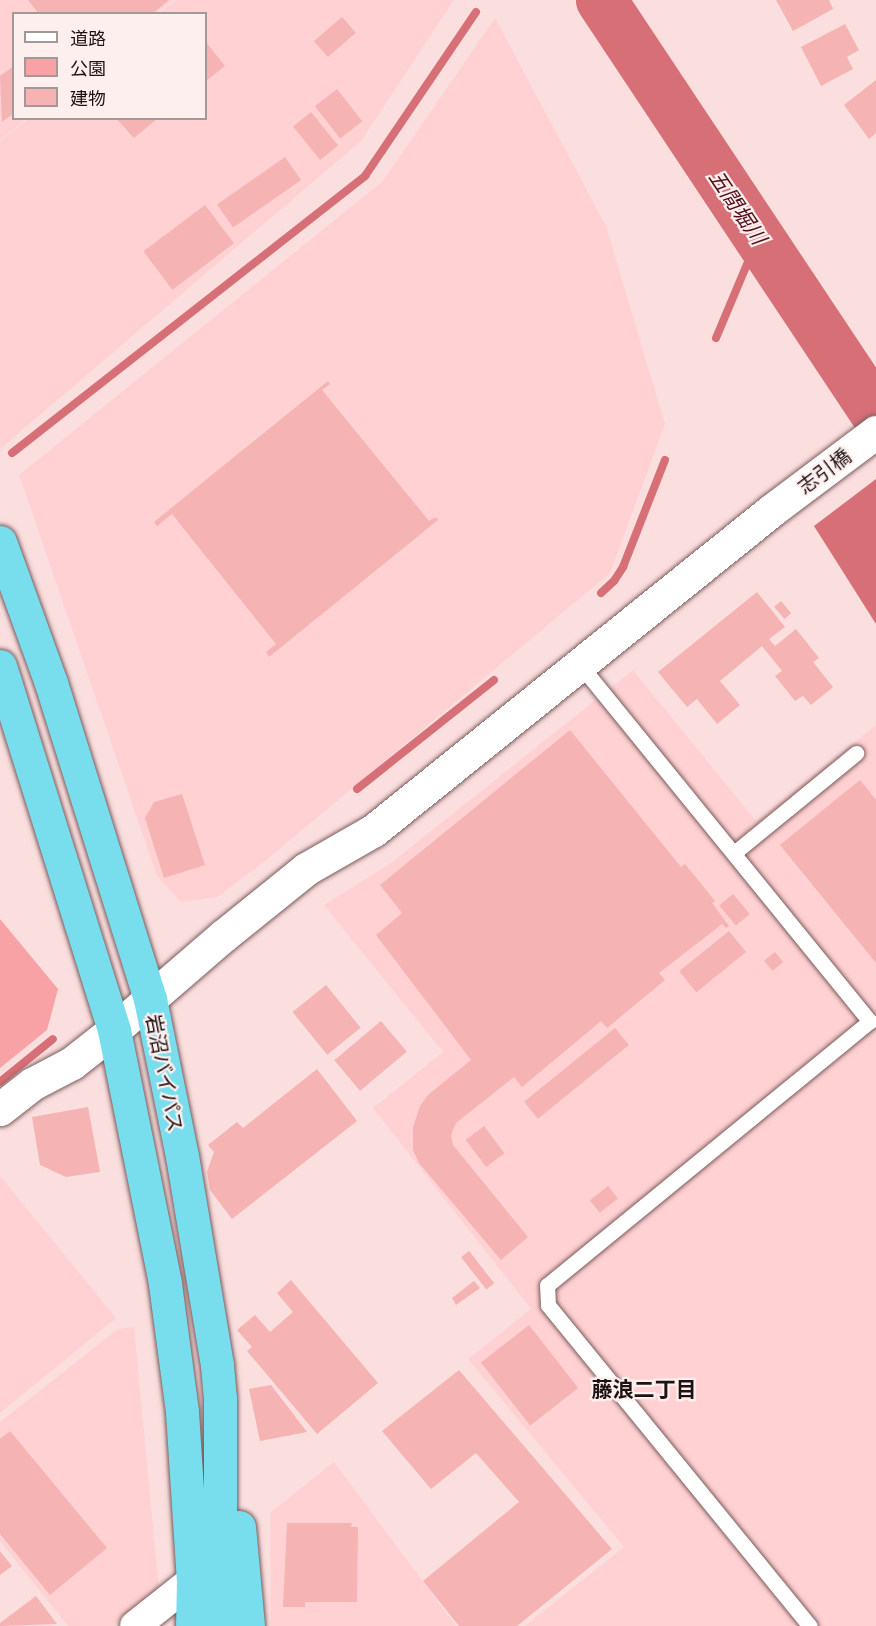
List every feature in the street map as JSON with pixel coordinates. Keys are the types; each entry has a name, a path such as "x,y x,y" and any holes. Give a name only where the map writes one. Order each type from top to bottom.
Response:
{"highway":[{"name":"岩沼バイパス","path":"0,542 51,683 150,999 182,1156 217,1365 220,1398 220,1626"},
{"name":"岩沼バイパス","path":"0,666 114,1030 165,1284 182,1412 193,1580 192,1626"},
{"path":"220,1398 238,1520 248,1626"}],"street":[{"name":"志引橋","path":"0,1109 32,1084 72,1063 306,869 374,830 581,666 772,510 876,432"},
{"path":"135,1626 193,1580"}],"lane":[{"path":"581,666 870,1021 547,1285 548,1305 810,1626"},
{"path":"734,854 856,753"}],"shaded area":[{"path":"0,0 174,0 158,12 12,12 12,120 25,120 0,140"},
{"path":"176,0 454,0 361,141 0,449 0,141 27,120 207,120 207,12 160,12"},
{"path":"495,18 606,226 665,424 610,573 265,861 217,897 181,902 157,876 19,475 383,181"},
{"path":"876,479 876,624 814,526"},
{"path":"633,670 756,821 876,725 876,1626 525,1626 624,1547 468,1359 531,1309 373,1108 443,1052 324,905 391,863"},
{"path":"0,1176 116,1318 0,1413"},
{"path":"134,1327 159,1590 114,1626 68,1626 0,1541 0,1422 118,1329"},
{"path":"334,1462 456,1626 271,1626 270,1513"}],"green space":[{"path":"0,919 58,989 47,1030 0,1068"}],"building":[{"path":"28,0 169,0 154,12 37,12"},
{"path":"776,0 829,0 833,9 793,31"},
{"path":"342,17 356,33 328,57 314,41"},
{"path":"845,24 859,50 847,57 853,69 821,86 801,47"},
{"path":"207,43 225,66 207,80"},
{"path":"12,67 12,114 2,122 0,76"},
{"path":"876,80 876,133 869,139 844,105"},
{"path":"337,89 362,121 340,139 315,106"},
{"path":"311,112 338,145 320,160 293,126"},
{"path":"118,120 156,120 134,138"},
{"path":"285,157 301,180 233,228 217,205"},
{"path":"205,205 234,243 172,290 144,251"},
{"path":"328,381 330,384 322,390 429,521 436,517 438,520 269,657 266,652 276,644 172,514 157,526 154,522"},
{"path":"757,592 785,627 769,639 775,646 796,629 819,658 813,662 833,687 811,705 803,696 795,701 775,676 782,671 762,646 720,681 740,705 717,724 697,699 687,707 658,672"},
{"path":"781,601 791,613 784,619 774,607"},
{"path":"570,730 681,867 685,864 715,901 712,903 729,926 726,928 722,924 659,973 665,980 607,1028 601,1021 522,1087 514,1077 456,1123 451,1135 453,1145 528,1237 501,1260 419,1163 413,1150 413,1127 420,1106 428,1095 471,1060 376,935 402,913 380,885"},
{"path":"860,780 876,800 876,963 780,845"},
{"path":"182,794 205,865 164,878 145,818 154,802"},
{"path":"733,894 750,914 736,925 719,906"},
{"path":"729,931 746,952 696,992 679,971"},
{"path":"775,952 783,962 772,971 764,961"},
{"path":"326,985 361,1028 327,1055 293,1012"},
{"path":"381,1021 407,1052 360,1091 334,1060"},
{"path":"615,1028 629,1045 538,1119 524,1102"},
{"path":"317,1069 357,1121 232,1219 210,1190 207,1172 214,1152 208,1145 237,1122 243,1128"},
{"path":"88,1107 100,1172 66,1177 40,1165 32,1117"},
{"path":"484,1126 504,1153 486,1167 466,1140"},
{"path":"608,1186 618,1199 600,1213 590,1200"},
{"path":"469,1251 494,1283 486,1289 461,1257"},
{"path":"291,1280 378,1383 317,1434 247,1351 252,1347 237,1330 255,1315 270,1332 293,1312 277,1293"},
{"path":"474,1281 480,1288 456,1305 452,1298"},
{"path":"529,1325 578,1388 530,1426 481,1363"},
{"path":"459,1370 612,1549 517,1626 459,1626 423,1581 519,1502 476,1453 431,1489 382,1431"},
{"path":"271,1385 307,1432 260,1441 249,1389"},
{"path":"10,1431 107,1548 50,1595 0,1534 0,1439"},
{"path":"287,1523 352,1523 351,1527 358,1527 357,1602 305,1602 305,1607 283,1607"},
{"path":"0,1551 12,1566 0,1575"},
{"path":"36,1596 57,1624 0,1626 0,1623"}],"waterway":[{"name":"五間堀川","path":"601,0 876,414"},
{"path":"12,453 365,176 476,12"},
{"path":"716,338 758,238"},
{"path":"601,593 614,581 623,567 665,460"},
{"path":"357,789 494,680"},
{"path":"0,1082 53,1039"}],"district":[{"name":"藤浪二丁目","path":"644,1389"}]}
